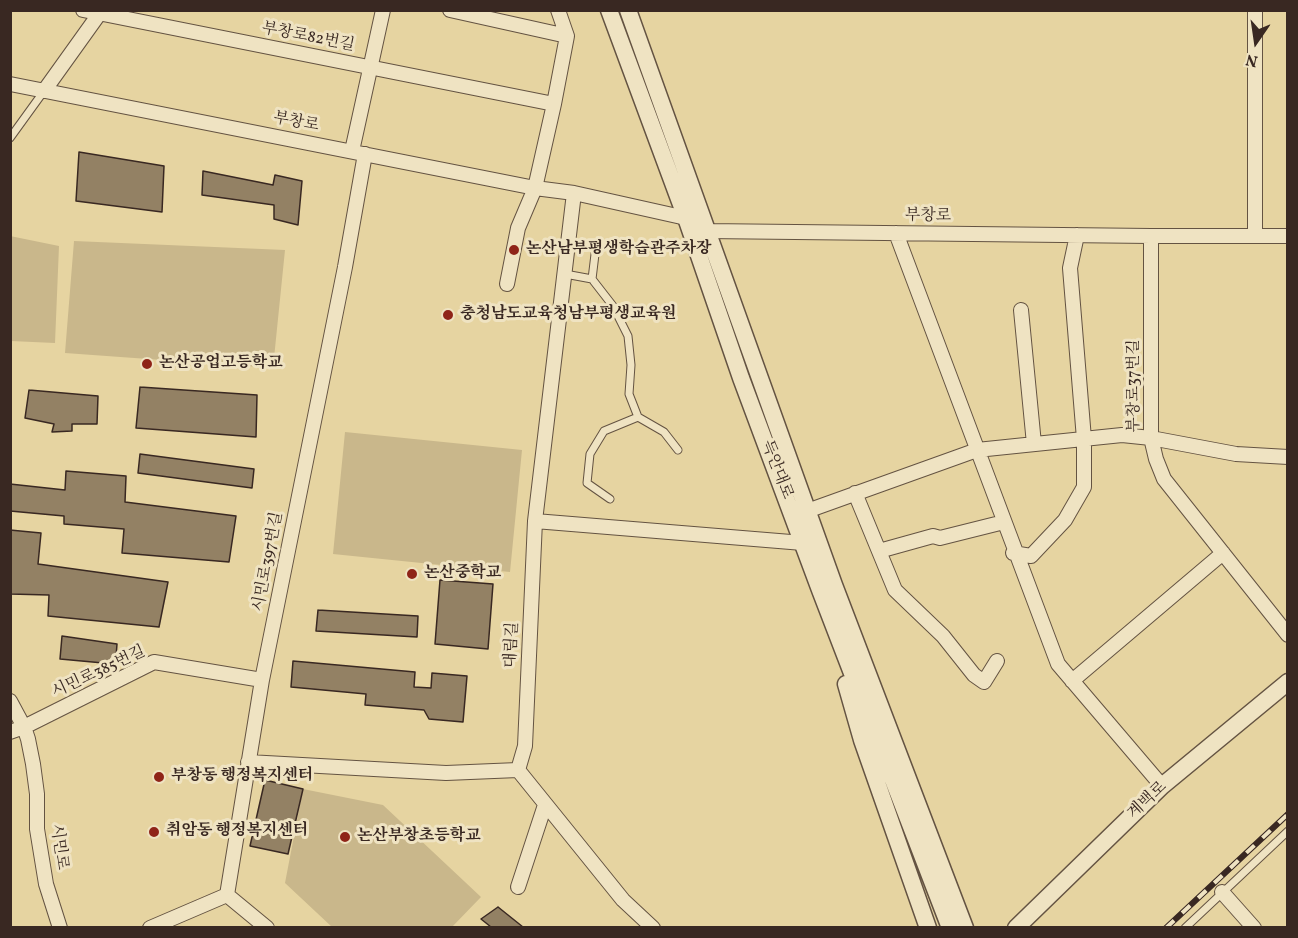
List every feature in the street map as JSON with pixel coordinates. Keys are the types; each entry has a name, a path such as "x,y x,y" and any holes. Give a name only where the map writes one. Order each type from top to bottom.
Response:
{"street":[{"name":"부창로82번길","path":"83,10 370,67"},
{"name":"부창로82번길","path":"359,153 370,67 382,10"},
{"path":"450,10 567,36"},
{"path":"507,285 518,228 535,188 567,36 558,10"},
{"name":"득안대로","path":"609,10 686,218 741,378 803,543 827,588"},
{"name":"득안대로","path":"628,10 807,511 827,588 957,927"},
{"path":"1255,10 1255,236"},
{"path":"44,91 101,12"},
{"path":"370,67 554,104"},
{"name":"부창로","path":"10,84 535,188 574,193 686,218 706,231 1287,236"},
{"name":"시민로397번길","path":"227,895 262,680 345,267 359,153"},
{"path":"574,193 535,521 803,543"},
{"path":"896,233 1058,664 1162,786"},
{"path":"1015,553 1031,556 1065,520 1084,487 1084,439 1070,268 1077,235"},
{"name":"부창로37번길","path":"1151,236 1151,438 1156,459 1164,479 1287,635"},
{"path":"1021,310 1034,444"},
{"path":"807,511 977,450 1122,435 1151,438 1236,454 1287,458"},
{"path":"855,494 896,590 943,636 974,675 984,682 997,661"},
{"name":"대림길","path":"518,770 525,746 535,521"},
{"path":"879,551 933,536 940,538 1004,522"},
{"path":"1072,681 1223,553"},
{"path":"827,588 862,740 928,927"},
{"path":"827,588 895,722 973,927"},
{"name":"시민로385번길","path":"10,732 154,662 262,680"},
{"name":"계백로","path":"1016,927 1162,786 1287,682"},
{"name":"시민로","path":"10,701 28,738 37,802 37,829 46,884 60,927"},
{"path":"248,762 446,773 518,770 622,900 653,927"},
{"path":"518,887 545,805"},
{"path":"1222,892 1254,927"},
{"path":"150,927 227,895 267,927"}],"lane":[{"path":"10,138 44,91"},
{"path":"592,279 596,246"},
{"path":"565,274 592,279 613,306 628,336 632,365 629,394 638,417 664,432 678,450"},
{"path":"610,499 587,483 590,454 604,431 638,417"},
{"path":"1185,927 1287,831"}],"shaded area":[{"path":"10,236 59,246 55,343 11,341"},
{"path":"74,241 285,250 273,368 65,353"},
{"path":"345,432 522,450 510,572 333,554"},
{"path":"303,789 383,805 481,897 452,927 332,927 285,883"}],"building":[{"path":"79,152 164,166 162,212 76,201"},
{"path":"203,171 273,185 275,175 302,181 298,225 274,219 274,205 202,195"},
{"path":"140,387 257,395 256,437 136,428"},
{"path":"29,390 98,396 97,424 72,424 72,431 52,432 54,424 25,418"},
{"path":"140,454 254,469 252,488 138,473"},
{"path":"66,471 126,476 125,502 236,516 229,562 122,553 124,529 64,524 64,516 10,511 10,484 65,490"},
{"path":"10,530 41,533 38,564 168,582 159,627 48,616 49,595 10,594"},
{"path":"440,580 493,584 488,649 435,644"},
{"path":"318,610 418,616 417,637 316,631"},
{"path":"62,636 117,644 114,664 60,659"},
{"path":"293,661 415,672 414,687 431,688 432,673 467,676 463,722 429,719 424,710 365,705 366,694 291,687"},
{"path":"265,780 303,789 288,854 250,846"},
{"path":"498,907 523,927 491,927 481,919"}],"railway":[{"path":"1166,928 1288,814"}],"place":[{"name":"논산남부평생학습관주차장","path":"514,250"},
{"name":"충청남도교육청남부평생교육원","path":"448,315"},
{"name":"논산공업고등학교","path":"147,364"},
{"name":"논산중학교","path":"412,574"},
{"name":"부창동 행정복지센터","path":"159,777"},
{"name":"취암동 행정복지센터","path":"154,832"},
{"name":"논산부창초등학교","path":"345,837"}]}
